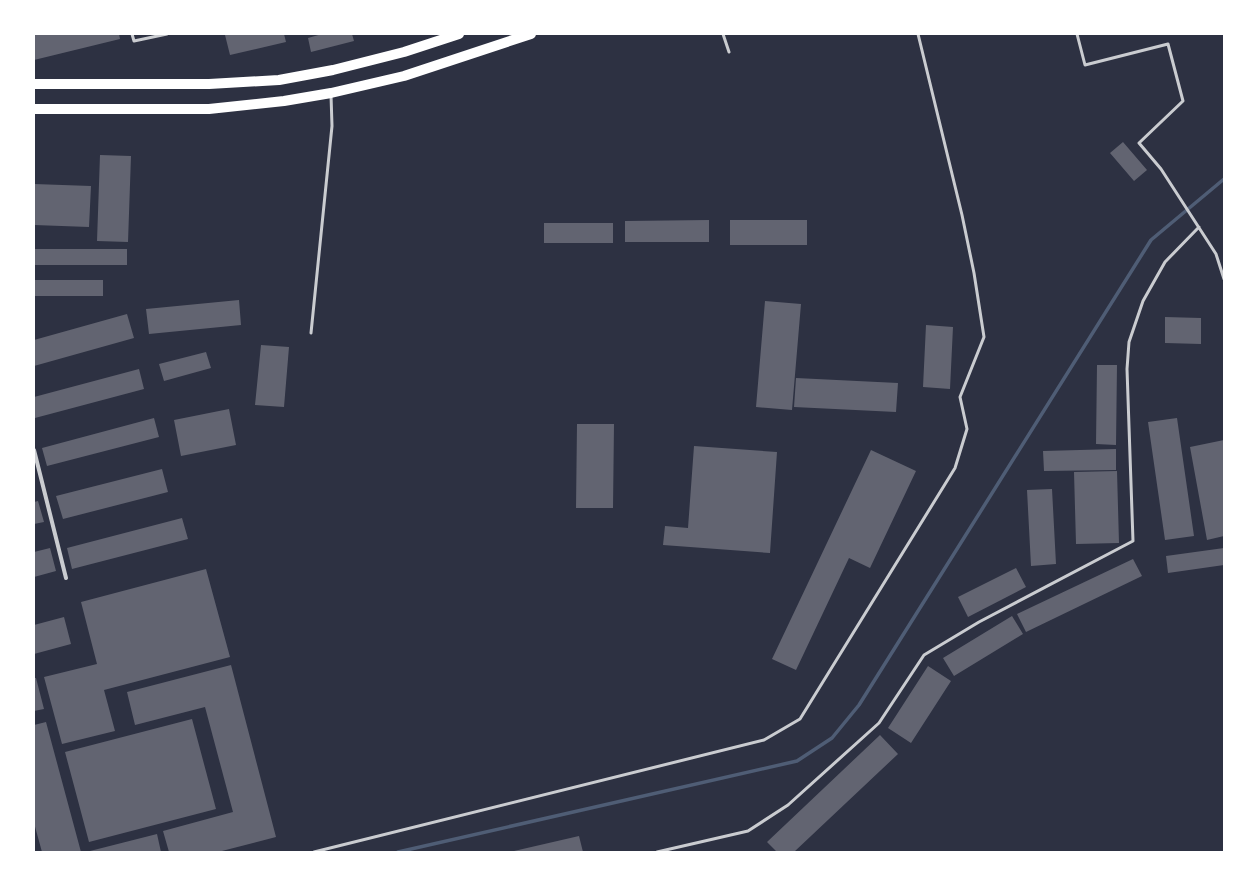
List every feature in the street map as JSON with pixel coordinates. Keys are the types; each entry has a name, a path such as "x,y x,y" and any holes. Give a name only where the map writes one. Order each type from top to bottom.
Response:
{"highway":[{"path":"34,84 209,84 279,80 340,68 404,52 460,34"},
{"path":"34,109 209,109 284,101 331,93 404,76 531,34"}],"street":[{"path":"34,450 66,578"}],"lane":[{"path":"132,34 134,41 167,34"},
{"path":"723,34 729,52"},
{"path":"314,852 764,740 800,719 955,468 967,430 960,397 984,336 962,215 918,34"},
{"path":"1077,34 1085,65 1168,44 1183,100 1140,143 1161,169 1216,254 1224,279"},
{"path":"311,333 332,126 331,93"},
{"path":"656,852 748,831 765,820 788,805 879,723 924,655 979,622 1133,541 1127,369 1129,342 1143,301 1165,262 1199,227"}],"building":[{"path":"34,34 119,34 120,39 34,60"},
{"path":"284,34 286,42 230,55 225,35"},
{"path":"322,34 352,34 354,41 311,52 308,38"},
{"path":"1123,142 1147,170 1134,181 1110,153"},
{"path":"100,155 131,156 128,242 97,241"},
{"path":"34,184 91,186 89,227 34,225"},
{"path":"709,220 709,242 625,242 625,221"},
{"path":"730,220 807,220 807,245 730,245"},
{"path":"544,223 613,223 613,243 544,243"},
{"path":"34,249 127,249 127,265 34,265"},
{"path":"34,280 103,280 103,296 34,296"},
{"path":"239,300 241,325 149,334 146,309"},
{"path":"765,301 801,304 792,410 756,407"},
{"path":"127,314 134,338 34,366 34,340"},
{"path":"1165,317 1201,318 1201,344 1165,343"},
{"path":"926,325 953,327 950,389 923,387"},
{"path":"261,345 289,347 284,407 255,405"},
{"path":"206,352 211,368 164,381 159,364"},
{"path":"1097,365 1117,365 1116,445 1096,444"},
{"path":"139,369 144,389 35,418 34,397"},
{"path":"796,378 898,383 896,412 794,407"},
{"path":"229,409 236,445 181,456 174,420"},
{"path":"154,418 159,437 47,466 42,448"},
{"path":"1177,418 1194,536 1165,540 1148,422"},
{"path":"577,424 614,424 613,508 576,508"},
{"path":"1224,440 1224,536 1207,540 1190,447"},
{"path":"694,446 777,452 770,553 663,545 665,526 688,528"},
{"path":"1116,449 1116,470 1044,471 1043,451"},
{"path":"871,450 916,471 870,568 849,558 796,670 772,659"},
{"path":"162,469 168,492 63,519 56,496"},
{"path":"1117,471 1119,543 1076,544 1074,472"},
{"path":"1052,489 1056,564 1031,566 1027,490"},
{"path":"38,501 44,522 34,524 34,502"},
{"path":"182,518 188,539 72,569 67,548"},
{"path":"50,548 56,571 34,577 34,552"},
{"path":"1224,548 1224,565 1168,573 1166,556"},
{"path":"1133,559 1142,576 1026,632 1017,614"},
{"path":"1016,568 1026,587 968,617 958,597"},
{"path":"206,569 230,657 104,690 115,731 62,744 44,677 97,664 81,602"},
{"path":"1012,616 1023,634 954,676 943,658"},
{"path":"64,617 71,644 34,654 34,625"},
{"path":"231,665 276,837 218,852 169,852 163,831 233,812 205,707 135,725 127,692"},
{"path":"928,666 951,681 911,743 888,728"},
{"path":"34,678 36,678 44,709 34,711"},
{"path":"192,719 216,809 89,842 65,752"},
{"path":"46,722 81,852 42,852 34,823 34,725"},
{"path":"880,735 898,754 794,852 777,852 767,842"},
{"path":"157,834 161,852 90,852 90,851"},
{"path":"579,836 583,852 514,852 514,851"}],"waterway":[{"path":"398,852 797,761 832,738 859,705 1151,240 1224,179"}]}
